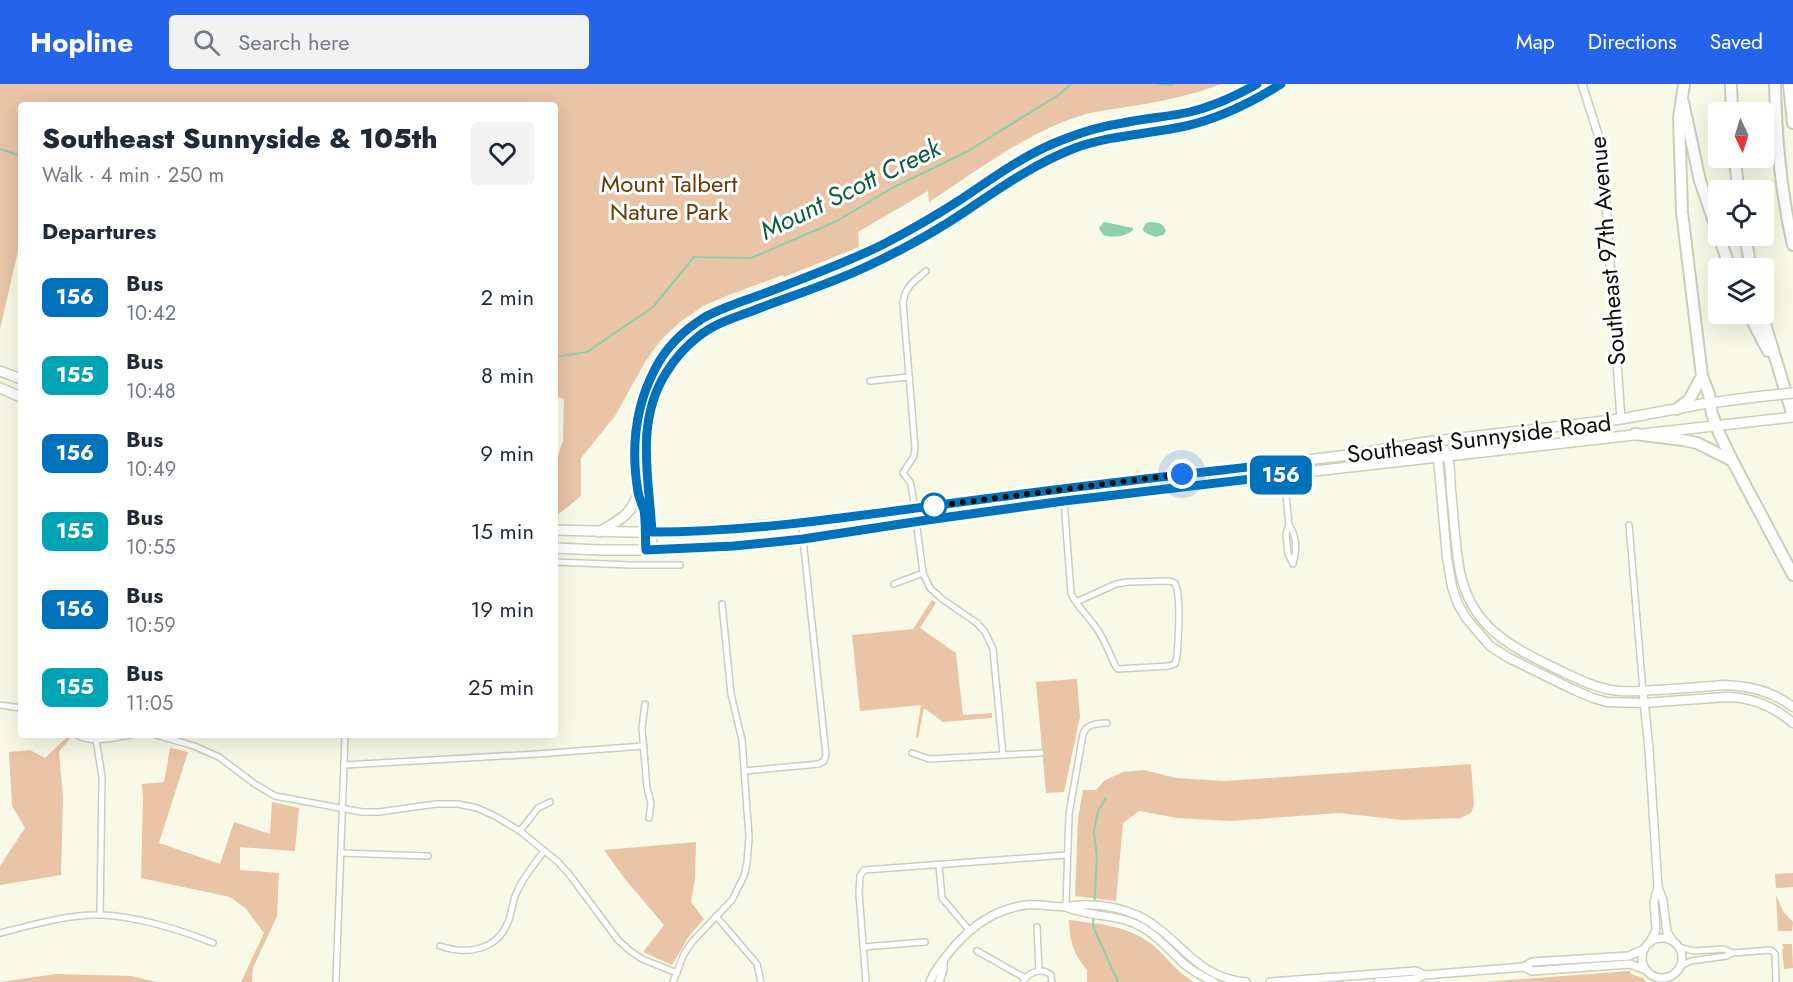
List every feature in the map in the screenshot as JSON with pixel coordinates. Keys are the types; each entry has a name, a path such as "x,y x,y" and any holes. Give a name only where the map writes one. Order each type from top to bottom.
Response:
{"highway":[{"path":"1684,84 1679,118 1682,212 1702,376 1716,425 1732,460 1793,574"},
{"path":"1731,84 1732,102"},
{"path":"1775,84 1782,180 1793,245"},
{"path":"1789,84 1793,123"},
{"path":"1683,99 1700,181 1727,258"},
{"path":"1754,324 1780,374"},
{"path":"1765,324 1793,416"},
{"path":"1677,409 1689,399 1702,376"},
{"path":"1635,434 1697,443 1732,460"}],"main road":[{"path":"649,532 638,493 635,451 638,413 647,386 661,359 674,342 696,324 722,309 847,261 905,233 1018,161 1040,150 1089,131 1124,122 1183,113 1226,100 1257,84"},
{"path":"650,550 645,443 647,423 654,398 666,373 681,353 699,336 727,321 824,284 888,256 934,231 1021,174 1055,156 1094,142 1185,126 1232,111 1281,84"},
{"path":"0,371 18,379"},
{"path":"0,388 18,396"},
{"name":"Southeast Sunnyside Road","path":"558,530 649,532 714,530 836,519 1093,485 1349,455 1441,441 1621,419 1710,403 1793,393"},
{"name":"Southeast Sunnyside Road","path":"558,548 650,550 734,546 803,539 916,521 1155,489 1793,416"},
{"path":"1441,441 1460,572 1470,601 1479,617 1510,645 1578,679 1608,690 1628,692 1724,685 1739,686 1763,691 1793,707"},
{"path":"1443,457 1450,579 1461,610 1477,633 1490,646 1509,658 1587,696 1619,703 1746,698 1773,708 1793,723"},
{"path":"1155,489 1157,483 1176,481 1182,474"},
{"path":"1064,501 1066,494 1085,492 1093,485"},
{"path":"599,532 630,511 638,493"},
{"path":"803,539 806,531 825,528 836,519"}],"street":[{"name":"Southeast 97th Avenue","path":"1582,84 1601,144 1621,419"},
{"path":"926,271 909,286 904,294 915,447 912,460 903,473 911,486 923,573 930,588 977,623 991,641 995,657 1003,755"},
{"path":"870,381 909,377"},
{"path":"1284,475 1289,525 1286,534 1288,554 1293,564 1296,552 1295,533 1289,525"},
{"path":"1064,501 1071,593 1076,602 1099,630 1117,668 1175,664 1178,590 1175,583 1169,581 1116,584 1076,602"},
{"path":"1629,525 1658,887 1663,901 1667,932 1682,955 1680,966"},
{"path":"744,771 819,764 824,761 826,755 803,539"},
{"path":"558,562 631,566 680,565"},
{"path":"894,584 923,573"},
{"path":"673,982 692,942 732,900 738,890 747,863 749,837 742,740 731,694 722,604"},
{"path":"645,704 642,728 646,788 651,803 649,818"},
{"path":"0,705 18,708"},
{"path":"1066,907 1069,814 1083,734 1090,725 1107,723"},
{"path":"83,738 96,740 110,738"},
{"path":"166,738 194,746 219,757 274,796 362,812 379,812 435,804 458,804 477,808 495,816 520,831 569,874 618,940 642,959 676,973"},
{"path":"336,982 345,738"},
{"path":"96,740 102,777 100,915"},
{"path":"344,765 644,746"},
{"path":"912,753 929,759 1041,753"},
{"path":"520,831 538,808 550,802"},
{"path":"440,946 454,951 491,944 508,922 519,887 544,851"},
{"path":"341,853 428,856"},
{"path":"866,982 859,893 859,879 864,870 1067,855"},
{"path":"939,865 942,898 969,930"},
{"path":"1524,968 1532,962 1629,956 1644,949 1656,930 1654,902 1658,887"},
{"path":"930,982 936,968 954,946 969,930 990,916 1015,907 1036,905 1066,907 1080,904 1137,915 1157,927 1186,954 1207,969 1231,980 1246,982"},
{"path":"1112,912 1142,927 1160,940 1190,969 1214,982"},
{"path":"0,933 63,919 100,915 175,929 213,943"},
{"path":"716,916 757,964 761,982"},
{"path":"1037,927 1039,971"},
{"path":"1650,942 1663,938 1694,951 1724,949 1732,953"},
{"path":"863,947 925,942"},
{"path":"1644,949 1642,959 1656,982"},
{"path":"1671,982 1673,974 1680,966 1691,961 1732,953 1771,950 1775,954 1776,982"},
{"path":"978,951 1024,980 1039,971 1048,972 1052,982"},
{"path":"939,982 943,961"},
{"path":"1378,982 1416,979 1424,975 1630,964 1663,977 1673,974"},
{"path":"1270,982 1416,971 1424,975"}],"green space":[{"name":"Mount Talbert Nature Park","path":"0,84 1221,84 1177,97 1095,112 1063,122 1023,141 929,202 928,191 858,232 859,247 703,306 680,322 660,341 645,362 615,416 581,458 581,496 558,515 558,455 563,441 564,399 558,397 558,102 18,102 18,251 0,329"},
{"path":"932,600 936,603 920,628 956,653 963,715 992,713 992,718 943,722 924,708 918,738 916,737 921,705 860,711 852,635 913,629"},
{"path":"1077,679 1080,717 1064,792 1046,793 1036,682"},
{"path":"66,738 70,739 59,751 63,798 61,875 0,885 0,866 25,828 12,806 9,752 30,750 45,758"},
{"path":"170,748 188,752 159,843 220,864 234,822 270,834 272,802 299,808 295,851 240,847 240,870 279,873 277,916 253,968 252,982 241,982 264,933 246,909 230,897 141,878 142,784 164,782"},
{"path":"1471,764 1474,805 1471,813 1461,818 1403,820 1339,813 1231,821 1177,818 1139,811 1123,823 1116,901 1075,896 1078,819 1083,790 1096,790 1105,780 1123,772 1144,770 1176,778 1225,781"},
{"path":"696,842 695,878 691,902 704,919 689,936 672,965 643,952 664,925 604,850"},
{"path":"1793,873 1793,887 1776,888 1775,874"},
{"path":"1776,895 1784,913 1793,922 1792,931 1778,931"},
{"path":"1069,920 1115,927 1137,935 1156,948 1194,982 1087,982 1087,970 1073,947"},
{"path":"1782,944 1792,944 1793,968 1784,969"},
{"path":"1630,971 1631,974 1643,978 1646,982 1483,982"},
{"path":"56,974 131,976 157,982 0,982"}],"shaded area":[{"path":"1104,222 1133,228 1133,230 1119,236 1103,235 1099,228"},
{"path":"1149,222 1162,224 1166,231 1163,235 1155,237 1144,232 1145,224"}],"waterway":[{"name":"Mount Scott Creek","path":"558,357 587,352 653,307 694,257 751,258 835,222 894,187 968,151 1060,94 1071,84"},
{"name":"Mount Scott Creek","path":"1159,84 1173,84"},
{"name":"Mount Scott Creek","path":"0,149 18,155"},
{"path":"1106,798 1098,811 1094,832 1097,857 1093,926 1118,982"}],"bus line":[{"name":"156","path":"1257,84 1226,100 1201,109 1178,115 1113,124 1060,141 1018,161 947,208 880,246 820,272 722,309 705,317 687,330 668,349 655,368 638,413 635,441 636,460 638,493 644,510 646,550 683,550 803,539 1064,501 1284,475 1282,463 836,519 714,530 652,532 645,451 647,423 660,383 681,353 712,327 871,265 934,231 1021,174 1055,156 1094,142 1185,126 1220,116 1244,106 1281,84"}],"route":[{"path":"934,506 927,507 1182,474"}]}
